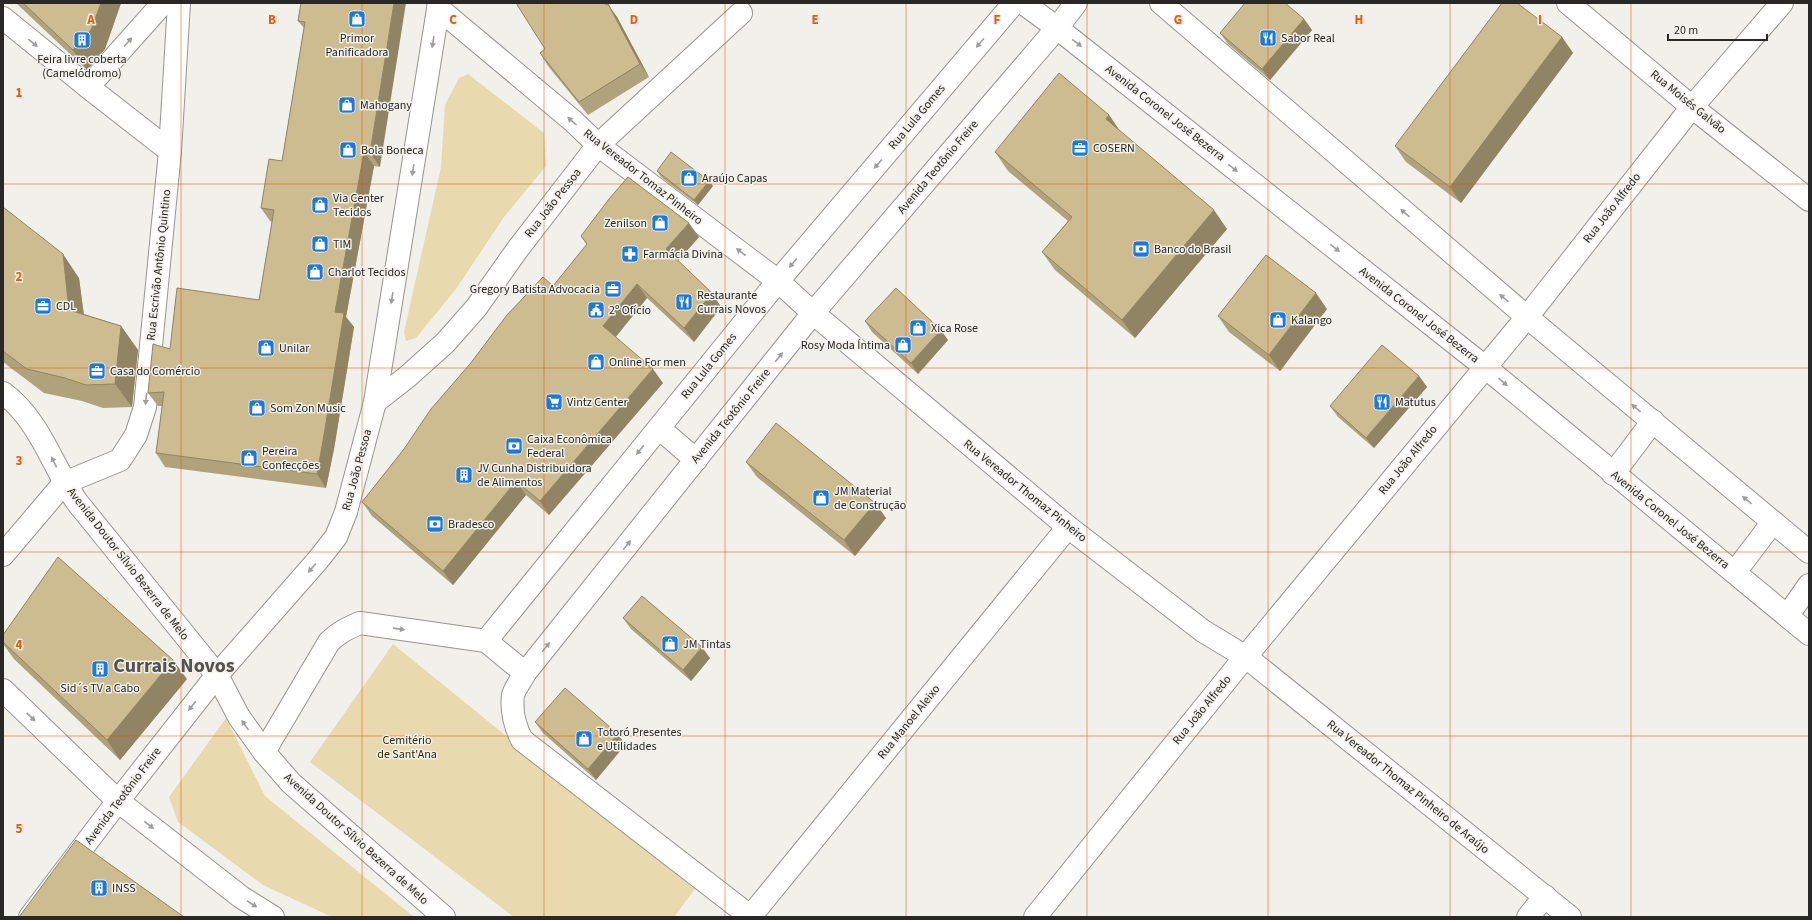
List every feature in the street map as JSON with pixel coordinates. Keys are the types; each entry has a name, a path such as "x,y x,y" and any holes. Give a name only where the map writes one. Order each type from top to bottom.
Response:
{"main road":[{"path":"88,87 163,3"},
{"name":"Rua Escrivão Antônio Quintino","path":"64,483 120,460 136,435 145,408 170,151 179,3"},
{"name":"Rua Lula Gomes","path":"486,641 778,281 1014,3"},
{"name":"Avenida Coronel José Bezerra","path":"1023,3 1057,28 1485,367 1613,474 1788,615 1809,634"},
{"path":"1057,28 1076,3"},
{"path":"1161,3 1527,317 1809,552"},
{"name":"Rua Moisés Galvão","path":"1568,3 1692,106 1809,200"},
{"name":"Rua João Alfredo","path":"1035,917 1246,657 1527,317 1692,106 1782,3"},
{"name":"Rua Vereador Tomaz Pinheiro","path":"439,6 598,145 778,281 813,313"},
{"name":"Rua João Pessoa","path":"217,676 318,560 336,537 346,512 375,402 439,6"},
{"name":"Rua João Pessoa","path":"375,402 407,378 445,343 476,308 517,250 598,145 741,13"},
{"path":"3,18 170,151"},
{"name":"Avenida Teotônio Freire","path":"750,917 522,740 516,730 513,712 513,694 525,673 813,313 1057,28"},
{"name":"Rua Vereador Thomaz Pinheiro","path":"813,313 1068,527 1203,631 1246,657"},
{"name":"Avenida Doutor Sílvio Bezerra de Melo","path":"3,393 16,402 40,434 64,483 217,676 239,717 264,752 291,783 444,917"},
{"path":"1613,474 1653,421"},
{"path":"659,428 696,460"},
{"path":"3,555 64,483"},
{"path":"1735,572 1773,522"},
{"name":"Rua Manoel Aleixo","path":"750,917 1068,527"},
{"path":"1788,615 1809,585"},
{"path":"264,752 330,642 338,633 346,628 360,623 486,641 525,673"},
{"name":"Rua Vereador Thomaz Pinheiro de Araújo","path":"1246,657 1570,917"},
{"name":"Avenida Teotônio Freire","path":"30,917 118,801 217,676"},
{"path":"3,690 118,801 241,897 273,917"},
{"path":"1528,917 1545,896"}],"green space":[{"path":"468,74 544,133 546,166 504,217 456,289 416,338 406,341 404,332 441,167 445,105 459,78"},
{"name":"Cemitério de Sant'Ana","path":"393,644 695,889 674,917 514,917 310,762"},
{"path":"226,718 265,796 414,917 332,917 263,885 178,822 169,797"}],"building":[{"path":"23,3 101,3 91,30 73,50"},
{"path":"301,3 394,3 370,153 364,152 335,312 344,313 317,474 156,453 164,392 148,393 153,344 170,349 177,288 259,300 274,210 261,208 269,159 282,161 305,22 298,21"},
{"path":"516,3 608,4 640,64 579,102 540,53 545,49"},
{"name":"Sabor Real","path":"1245,3 1285,3 1304,19 1262,69 1220,33"},
{"path":"1502,3 1517,3 1562,37 1450,187 1395,146"},
{"path":"1059,73 1109,115 1106,119 1214,210 1122,320 1042,252 1072,217 995,152"},
{"path":"671,152 709,181 694,200 657,171"},
{"path":"628,177 689,223 666,249 712,293 684,328 637,284 603,326 653,369 540,501 516,481 443,571 362,502 404,449 431,409 470,364 507,315 543,277 553,286 587,244 581,236"},
{"name":"CDL","path":"3,207 63,254 69,310 121,326 115,384 86,385 65,378 27,369 3,351"},
{"name":"Kalango","path":"1266,255 1316,293 1269,355 1218,316"},
{"path":"896,288 941,330 911,363 865,321"},
{"name":"Matutus","path":"1382,345 1419,376 1366,438 1330,406"},
{"name":"JM Material de Construção","path":"776,423 875,503 844,540 746,462"},
{"name":"Sid´s TV a Cabo","path":"58,557 173,660 107,740 3,642 3,635"},
{"name":"JM Tintas","path":"642,596 702,647 683,670 623,618"},
{"name":"Totoró Presentes e Utilidades","path":"565,688 618,734 588,769 535,722"},
{"path":"76,840 184,917 19,917"}],"place":[{"name":"Primor Panificadora","path":"357,19"},
{"name":"Sabor Real","path":"1268,38"},
{"name":"Feira livre coberta (Camelódromo)","path":"82,40"},
{"name":"Mahogany","path":"347,105"},
{"name":"COSERN","path":"1080,148"},
{"name":"Bola Boneca","path":"348,150"},
{"name":"Araújo Capas","path":"689,178"},
{"name":"Via Center Tecidos","path":"320,205"},
{"name":"Zenilson","path":"660,223"},
{"name":"TIM","path":"320,244"},
{"name":"Banco do Brasil","path":"1141,249"},
{"name":"Farmácia Divina","path":"630,254"},
{"name":"Charlot Tecidos","path":"315,272"},
{"name":"Gregory Batista Advocacia","path":"613,289"},
{"name":"Restaurante Currais Novos","path":"684,302"},
{"name":"CDL","path":"43,306"},
{"name":"2º Ofício","path":"596,310"},
{"name":"Kalango","path":"1278,320"},
{"name":"Xica Rose","path":"918,328"},
{"name":"Rosy Moda Íntima","path":"903,345"},
{"name":"Unilar","path":"266,348"},
{"name":"Online For men","path":"596,362"},
{"name":"Casa do Comércio","path":"97,371"},
{"name":"Vintz Center","path":"554,402"},
{"name":"Matutus","path":"1382,402"},
{"name":"Som Zon Music","path":"257,408"},
{"name":"Caixa Econômica Federal","path":"514,446"},
{"name":"Pereira Confecções","path":"249,458"},
{"name":"JV Cunha Distribuidora de Alimentos","path":"464,475"},
{"name":"JM Material de Construção","path":"821,498"},
{"name":"Bradesco","path":"435,524"},
{"name":"JM Tintas","path":"670,644"},
{"name":"Sid´s TV a Cabo","path":"100,669"},
{"name":"Totoró Presentes e Utilidades","path":"584,739"},
{"name":"INSS","path":"99,888"}],"district":[{"name":"Currais Novos","path":"174,666"}]}
